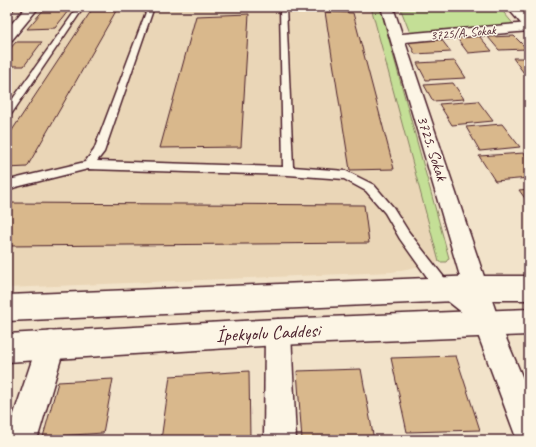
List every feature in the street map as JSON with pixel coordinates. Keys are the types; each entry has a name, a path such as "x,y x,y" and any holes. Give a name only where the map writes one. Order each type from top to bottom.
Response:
{"street":[{"path":"7,37 33,7"},
{"name":"3725. Sokak","path":"387,7 477,288 487,324 529,432"},
{"path":"513,7 529,24"},
{"name":"3725/A. Sokak","path":"397,38 529,27"},
{"path":"7,308 477,288 529,288"},
{"name":"İpekyolu Caddesi","path":"7,348 278,332 529,322"},
{"path":"278,332 280,440"},
{"path":"21,440 51,345"}],"lane":[{"path":"7,114 81,7"},
{"path":"88,164 99,152 151,7"},
{"path":"283,7 288,171"},
{"path":"7,187 13,183 88,164 288,171 346,175 370,188 389,210 404,235 445,290 487,324"}],"shaded area":[{"path":"44,7 371,7 439,262 392,272 7,288 7,50"}],"green space":[{"path":"371,7 380,7 449,258 446,262 439,262"},
{"path":"499,7 515,26 410,33 401,10"}],"building":[{"path":"7,7 16,7 10,15 7,15"},
{"path":"46,7 71,7 55,28 27,29"},
{"path":"91,11 116,11 27,167 7,168 7,138"},
{"path":"325,12 353,13 394,169 350,170"},
{"path":"249,14 241,147 160,148 196,16"},
{"path":"479,36 492,51 468,53 456,37"},
{"path":"514,36 527,49 499,50 488,37"},
{"path":"441,39 451,52 415,54 409,42"},
{"path":"16,42 42,42 24,66 7,66 7,52"},
{"path":"513,58 529,58 529,76 526,76"},
{"path":"455,61 466,78 426,80 417,63"},
{"path":"453,83 464,99 433,101 424,85"},
{"path":"478,101 493,121 452,125 439,104"},
{"path":"502,124 520,147 480,151 466,127"},
{"path":"524,153 529,161 529,178 495,181 479,156"},
{"path":"529,189 529,204 519,190"},
{"path":"9,203 364,205 369,243 7,246 7,206"},
{"path":"456,356 480,430 407,432 391,358"},
{"path":"361,369 374,440 302,440 297,371"},
{"path":"249,371 250,439 161,440 170,376"},
{"path":"113,379 103,433 43,437 58,382"}]}
